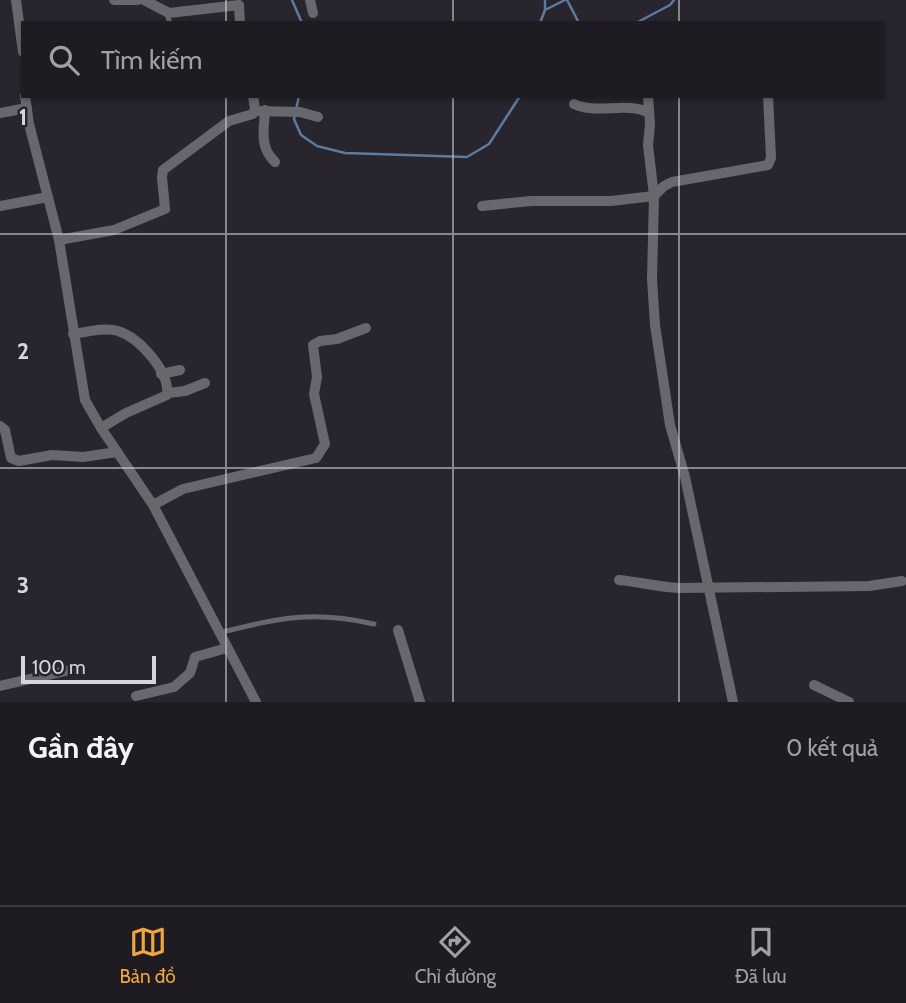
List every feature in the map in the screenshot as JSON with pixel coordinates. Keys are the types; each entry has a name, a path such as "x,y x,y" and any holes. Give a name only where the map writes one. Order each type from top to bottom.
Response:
{"street":[{"path":"16,0 21,37"},
{"path":"114,0 138,0"},
{"path":"146,0 168,18 239,2 240,21"},
{"path":"310,0 313,13"},
{"path":"25,98 59,240 85,400 153,505 256,702"},
{"path":"254,98 260,111 263,144 268,156 275,162"},
{"path":"648,98 648,145 654,196 652,279 655,325 670,425 685,477 733,702"},
{"path":"482,206 531,201 611,201 654,196 668,183 771,163 768,98"},
{"path":"574,104 584,108 635,109 649,113"},
{"path":"0,113 27,108"},
{"path":"59,240 114,230 164,209 163,170 229,121 260,111 300,112 318,117"},
{"path":"0,206 48,197"},
{"path":"153,505 183,489 316,458 325,443 314,394 317,377 313,345 366,328"},
{"path":"73,334 109,329 132,337 153,358 168,393"},
{"path":"162,374 180,370"},
{"path":"101,428 168,393 186,391 205,383"},
{"path":"0,425 5,430 11,458 14,460 51,455 83,457 117,452"},
{"path":"619,580 659,587 869,586 902,581"},
{"path":"398,630 420,702"},
{"path":"136,696 173,687 191,673 195,657 227,648"},
{"path":"0,686 71,670"},
{"path":"814,685 849,702"}],"lane":[{"path":"218,633 278,618 340,617 374,624"}],"waterway":[{"path":"292,0 301,21"},
{"path":"545,0 545,10"},
{"path":"541,21 545,10 565,0"},
{"path":"567,0 578,21"},
{"path":"640,21 670,5 674,0"},
{"path":"299,98 294,119 301,135 317,146 345,153 467,157 489,144 519,98"}]}
